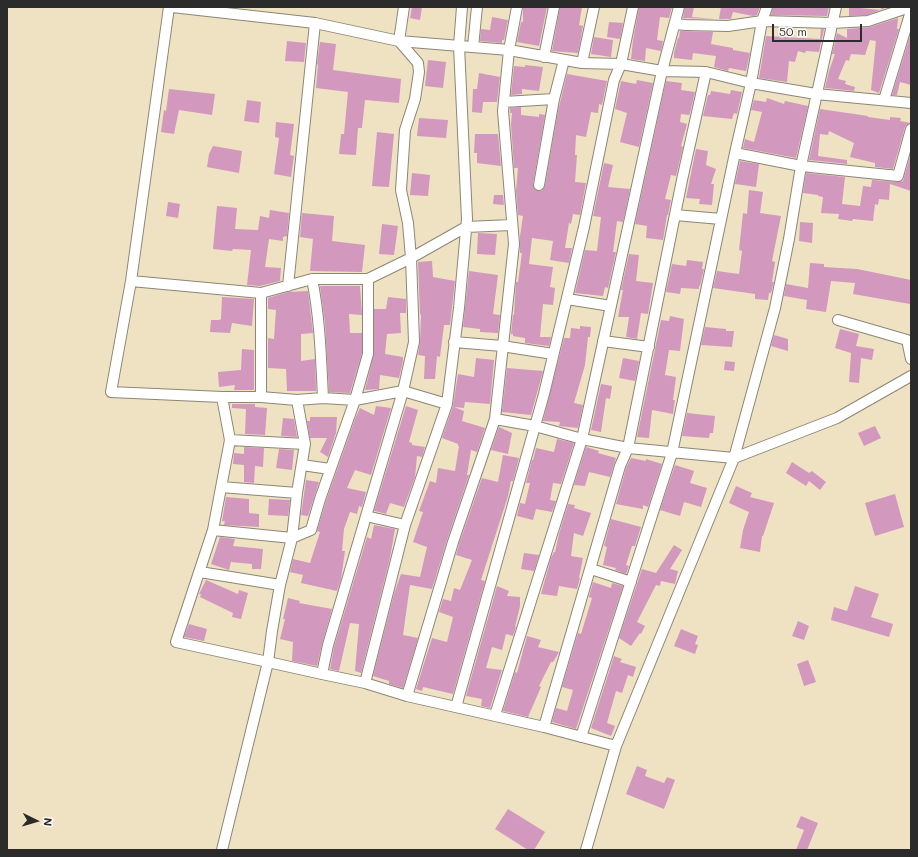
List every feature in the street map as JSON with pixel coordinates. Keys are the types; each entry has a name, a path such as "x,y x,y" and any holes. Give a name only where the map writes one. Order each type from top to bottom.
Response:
{"street":[{"path":"447,404 403,391 356,400 323,398 297,400 262,397 222,397 111,392 131,280 171,7 240,10 315,23 399,41 509,50 582,63 621,64 662,71 706,72 751,83 816,94 911,103"},
{"path":"322,674 328,645 403,391 414,342 411,258 407,216 400,190 405,130 415,99 419,72 418,64 399,41 404,7"},
{"path":"365,683 405,525 447,404 467,219 459,46 462,7"},
{"path":"473,47 478,7"},
{"path":"407,696 453,542 495,419 514,244 504,102 509,50 517,7"},
{"path":"544,57 554,7"},
{"path":"582,63 594,7"},
{"path":"456,707 535,426 584,227 614,80 621,64 633,7"},
{"path":"495,715 582,439 662,71 679,7"},
{"path":"581,737 672,453 735,152 751,83 762,21 767,7"},
{"path":"586,850 616,746 734,458 775,308 789,239 801,166 836,7"},
{"path":"675,24 728,26 762,21 832,23 868,21 910,7"},
{"path":"884,100 911,11"},
{"path":"288,286 315,23"},
{"path":"539,185 554,99 564,60"},
{"path":"544,727 620,466 628,448 675,215 706,72"},
{"path":"504,102 554,99"},
{"path":"735,152 801,166 898,176 911,129"},
{"path":"675,215 721,220"},
{"path":"131,280 261,293 312,279 368,279 411,258 466,227 512,225"},
{"path":"312,279 315,293 323,398"},
{"path":"213,530 292,538 311,530 330,469 356,400 368,354 368,279"},
{"path":"261,293 262,397"},
{"path":"567,299 611,306"},
{"path":"838,320 906,340 911,359"},
{"path":"603,341 648,347"},
{"path":"454,342 502,346 553,354"},
{"path":"495,419 535,426 582,439 628,448 734,458 837,418 911,376"},
{"path":"222,397 230,440 213,530 176,642 365,683 407,696 495,715 616,746"},
{"path":"222,850 268,662 280,585 292,538 297,493 305,444 297,400"},
{"path":"230,440 305,444"},
{"path":"302,465 330,469"},
{"path":"221,487 297,493"},
{"path":"366,516 405,525"},
{"path":"591,569 631,582"},
{"path":"200,572 280,585"}],"building":[{"path":"412,7 422,7 420,20 410,18"},
{"path":"523,7 547,7 539,46 517,42 521,22 523,22"},
{"path":"560,7 582,7 579,25 583,26 578,53 552,51"},
{"path":"639,7 672,7 669,18 660,17 657,40 663,41 661,51 646,48 645,61 631,59"},
{"path":"685,7 694,7 692,17 714,19 683,18"},
{"path":"721,7 760,7 757,15 753,16 733,12 731,19 719,19"},
{"path":"773,7 829,7 827,16 771,15"},
{"path":"849,7 880,10 867,15 849,16"},
{"path":"492,17 508,20 502,43 480,41 481,29 490,30"},
{"path":"898,18 897,29 899,29 879,93 871,90 876,41 870,40 865,55 851,54 849,61 846,60 838,79 846,81 845,84 855,87 854,91 825,88 835,54 832,54 837,33 847,38 847,29 870,27"},
{"path":"609,22 623,23 620,39 607,37"},
{"path":"821,29 824,29 819,52 806,51 805,53 798,51 795,62 789,61 787,82 759,78 766,36 820,39"},
{"path":"680,31 713,32 711,44 750,53 746,71 729,68 728,71 714,67 716,56 693,53 692,60 674,58"},
{"path":"910,36 911,85 900,82 897,95 892,95"},
{"path":"594,37 613,40 611,57 591,54"},
{"path":"287,41 306,43 304,62 285,61"},
{"path":"320,42 336,44 333,70 401,79 399,103 365,100 362,128 358,128 356,155 339,154 341,134 344,134 348,92 316,88"},
{"path":"428,60 446,62 443,88 425,86"},
{"path":"525,65 543,67 539,91 522,89 522,94 511,95 514,66 525,67"},
{"path":"479,73 500,77 497,102 483,102 482,113 472,112 473,89 477,89"},
{"path":"567,74 607,81 602,105 599,104 598,113 591,112 586,137 576,135 575,155 577,155 575,182 586,183 580,215 573,214 571,224 569,223 565,248 572,248 569,263 550,260 553,241 532,238 529,264 553,267 550,287 555,288 553,305 543,304 540,337 551,337 549,346 525,343 525,338 513,336 513,334 511,334 516,282 518,282 522,253 520,253 520,236 523,216 518,215 516,191 518,168 514,168 511,124 512,113 510,113 510,108 521,107 521,115 539,117 539,114 545,115 533,184 535,190 542,191 545,186 558,111"},
{"path":"637,80 653,83 639,147 620,142 627,113 615,109 621,81 636,84"},
{"path":"666,81 682,83 681,90 695,92 689,115 681,114 680,122 687,124 681,146 683,147 676,176 671,175 665,199 671,200 663,240 646,238 647,226 635,224"},
{"path":"169,89 215,94 212,115 179,110 174,134 161,132"},
{"path":"731,90 742,92 737,114 734,113 732,119 703,116 708,95 710,95 711,91 730,94"},
{"path":"767,98 784,104 785,101 808,106 796,158 743,148 745,139 754,142 762,112 751,110 754,100 766,102"},
{"path":"247,100 261,102 259,123 244,121"},
{"path":"820,109 890,120 890,117 901,118 900,121 911,123 907,124 905,127 893,169 875,167 875,163 850,157 854,143 829,131 828,135 820,134 818,156 847,160 847,164 809,160"},
{"path":"419,118 448,120 446,138 417,136"},
{"path":"276,122 294,124 290,155 294,156 291,177 274,174 279,138 275,137"},
{"path":"377,132 394,134 389,187 372,186"},
{"path":"475,134 498,134 501,166 477,163 477,153 474,153"},
{"path":"213,146 242,151 239,173 207,167 209,154"},
{"path":"696,149 708,151 706,165 716,169 711,184 714,184 712,205 699,204 700,199 686,198"},
{"path":"911,153 911,191 890,184 889,200 879,199 878,205 875,204 873,221 838,219 839,214 821,213 823,197 803,193 806,173 845,177 842,204 860,206 863,186 871,187 872,180 903,181"},
{"path":"740,161 759,164 756,187 735,184"},
{"path":"604,163 613,165 608,187 630,189 623,222 617,221 613,252 616,252 608,288 605,287 603,296 575,293 585,250 597,251 601,217 593,216"},
{"path":"412,173 430,175 428,196 410,195"},
{"path":"749,190 763,192 760,213 781,216 772,261 775,262 772,282 774,282 771,293 769,293 768,300 755,299 755,294 713,288 717,271 739,274 742,251 739,250 743,213 747,214"},
{"path":"494,195 503,195 504,205 493,204"},
{"path":"168,202 180,204 178,218 166,216"},
{"path":"217,206 237,208 235,229 258,230 260,216 269,218 270,210 289,213 287,236 283,237 283,241 269,239 265,267 281,268 280,281 260,286 247,285 251,250 233,249 232,251 213,249"},
{"path":"302,213 334,216 332,241 365,245 362,272 310,271 313,239 300,237"},
{"path":"800,222 813,223 812,243 799,241"},
{"path":"382,224 398,226 394,255 379,254"},
{"path":"478,233 497,234 495,255 477,254"},
{"path":"629,254 639,255 636,281 653,283 648,314 641,313 637,339 626,337 629,317 618,317 623,290 621,290"},
{"path":"687,260 703,262 702,269 704,269 699,289 681,288 680,294 666,292 672,264 686,266"},
{"path":"432,261 433,277 455,281 450,325 444,325 440,357 437,356 435,379 424,379 425,356 418,355 421,315 418,262"},
{"path":"810,263 824,264 824,267 857,269 911,280 910,304 853,294 855,283 831,281 826,312 806,309 807,300 784,296 786,284 808,288"},
{"path":"469,271 498,275 493,314 500,315 498,333 480,332 480,329 463,327"},
{"path":"320,286 360,286 362,315 349,314 350,333 362,333 362,353 350,393 329,392 325,323"},
{"path":"308,291 313,333 301,334 301,361 315,359 316,391 287,391 286,369 268,368 268,338 274,339 276,310 268,309 268,298 288,292"},
{"path":"222,297 254,299 252,326 232,323 230,333 210,332 211,320 221,319"},
{"path":"388,297 406,299 406,313 400,313 401,333 387,334 385,354 403,357 399,378 380,375 379,389 365,390 374,354 374,309 386,309"},
{"path":"670,316 684,319 680,351 669,350 665,375 676,377 673,414 652,410 649,438 637,437 661,320 669,321"},
{"path":"580,326 591,327 590,337 588,337 585,365 574,403 583,405 578,428 559,426 560,422 543,421 564,338 570,338 571,328 580,329"},
{"path":"705,327 734,331 732,347 701,345"},
{"path":"840,329 859,334 856,346 874,349 872,360 861,358 859,383 849,382 851,353 835,348"},
{"path":"774,335 788,339 788,351 771,346"},
{"path":"242,349 254,350 254,390 234,390 235,385 219,387 218,372 241,370"},
{"path":"476,358 494,360 490,404 465,402 464,408 454,407 464,411 462,421 485,428 477,452 471,450 467,475 469,475 432,589 410,585 403,635 418,638 403,688 389,684 389,681 373,676 394,594 401,574 420,577 427,547 413,542 423,512 419,511 430,481 436,483 438,468 455,471 459,446 458,444 442,438 453,406 458,374 474,377"},
{"path":"623,358 639,361 635,381 619,378"},
{"path":"725,361 735,362 734,371 724,370"},
{"path":"507,368 543,371 531,415 502,412"},
{"path":"601,384 612,386 610,399 606,398 601,432 591,430"},
{"path":"232,404 255,404 255,407 267,408 265,435 245,434 246,409 232,408"},
{"path":"376,406 391,408 371,475 355,470 347,488 366,492 362,507 359,506 357,514 350,512 344,529 342,551 345,551 341,579 337,591 301,583 303,575 290,572 293,559 310,563 320,532 317,531 326,501 355,419 360,408 374,415"},
{"path":"406,406 418,410 409,442 412,443 412,445 425,447 422,457 417,456 415,477 404,507 390,503 386,514 374,511"},
{"path":"687,413 715,416 713,433 710,433 709,438 682,436"},
{"path":"310,417 337,417 336,433 328,457 320,452 327,438 310,438 307,421 310,421"},
{"path":"283,418 294,419 297,437 281,436"},
{"path":"875,426 881,438 864,446 858,433"},
{"path":"499,427 512,433 508,454 491,450"},
{"path":"557,439 574,443 561,484 553,483 550,500 556,501 552,512 536,509 533,520 517,516 520,503 525,504 530,483 526,483 536,448 554,452"},
{"path":"244,447 264,448 263,467 255,466 254,483 244,482 244,465 233,464 234,453 244,454"},
{"path":"586,447 599,451 598,453 616,458 610,477 589,472 585,486 574,485"},
{"path":"279,449 294,450 292,470 276,468"},
{"path":"503,455 519,458 481,580 485,581 453,694 423,687 422,691 416,689 432,638 447,642 453,617 439,612 443,599 451,601 454,588 460,590 472,560 456,555 459,544 482,478 498,482"},
{"path":"631,458 646,461 646,459 662,464 648,507 643,505 643,509 616,504 626,468"},
{"path":"792,462 809,473 812,471 826,482 820,490 809,481 806,486 786,473"},
{"path":"675,465 694,471 690,483 707,488 701,507 684,502 680,516 660,510"},
{"path":"306,480 319,482 308,516 301,515"},
{"path":"736,486 752,493 750,497 774,503 762,536 760,552 740,548 743,530 749,512 729,503"},
{"path":"895,494 904,527 875,536 865,503"},
{"path":"226,497 249,499 249,513 259,514 259,527 224,525 225,521 222,521"},
{"path":"269,499 290,500 288,516 268,515"},
{"path":"568,504 575,505 574,508 591,513 583,536 574,533 571,556 583,558 577,589 559,586 557,596 541,594 551,558 555,552"},
{"path":"611,519 641,527 635,546 632,546 626,565 629,566 626,574 615,570 616,568 603,565 607,547 604,546"},
{"path":"374,525 395,529 390,558 361,673 355,671 359,624 350,623 339,671 330,669 334,647 367,537 371,539"},
{"path":"220,537 235,539 233,546 263,549 261,569 252,569 252,564 231,562 229,570 211,564"},
{"path":"674,545 682,550 670,569 678,571 675,584 661,581 660,586 656,585 637,622 645,626 641,634 640,633 631,646 619,638 642,569 656,573"},
{"path":"524,553 539,555 534,571 521,569"},
{"path":"206,580 238,594 239,590 248,593 241,619 232,617 233,613 200,597 201,594 199,594"},
{"path":"593,582 611,588 612,583 623,586 576,729 552,722 556,708 567,711 573,690 562,687 578,633 581,634 592,598 589,597"},
{"path":"497,586 509,591 507,596 520,597 520,606 513,636 506,634 502,650 492,647 486,668 502,670 490,708 481,706 482,699 466,696"},
{"path":"855,586 879,594 871,617 893,624 889,637 831,620 834,607 847,611"},
{"path":"288,598 300,601 299,603 332,609 317,666 292,661 293,642 280,639"},
{"path":"798,621 809,626 804,640 792,636"},
{"path":"189,624 207,629 204,641 184,637"},
{"path":"681,629 698,636 695,644 698,645 695,654 674,646"},
{"path":"527,636 541,640 538,647 559,652 553,662 551,662 539,686 541,687 528,717 503,711 515,672 517,673"},
{"path":"614,656 622,659 620,662 636,667 633,677 628,675 622,693 616,691 607,723 615,726 611,736 591,728"},
{"path":"808,660 816,682 804,686 797,664"},
{"path":"637,766 647,770 645,776 664,783 667,777 675,780 664,809 626,794"},
{"path":"508,809 545,832 534,850 528,850 495,829"},
{"path":"801,816 818,823 807,850 796,850 804,830 796,827"}]}
